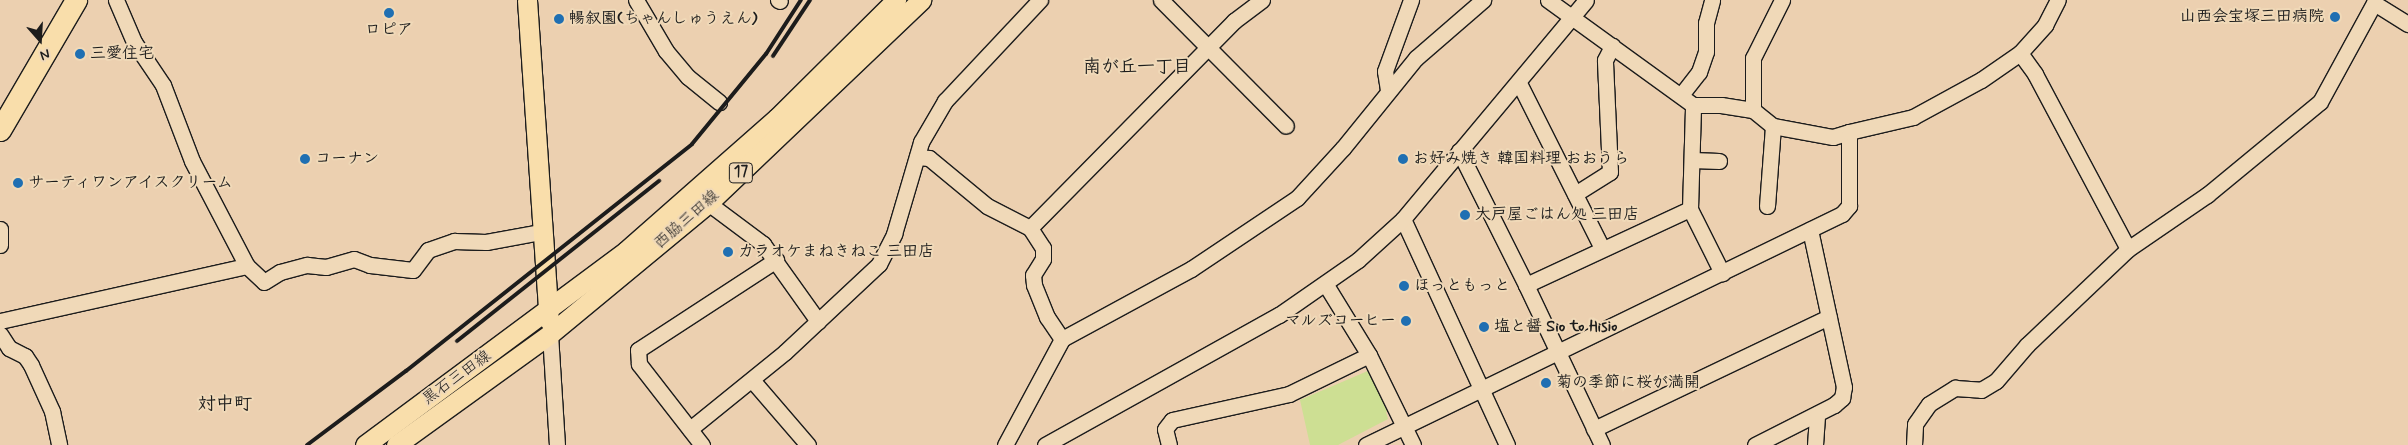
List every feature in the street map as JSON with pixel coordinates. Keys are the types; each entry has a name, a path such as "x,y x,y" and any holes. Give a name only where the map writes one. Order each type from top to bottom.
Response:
{"highway":[{"path":"0,130 76,0"}],"main road":[{"path":"527,0 541,232 550,334"},
{"name":"西脇三田線","path":"548,312 701,198 777,118 896,0"},
{"name":"西脇三田線","path":"550,334 921,0"},
{"name":"黒石三田線","path":"365,445 548,312"},
{"name":"黒石三田線","path":"396,445 550,334"}],"street":[{"path":"116,0 134,42 163,86 192,161 246,266 264,282 280,272 307,265 326,267 354,259 370,265 413,270 428,250 454,241 486,242 541,232"},
{"path":"636,0 666,51 688,78 720,102"},
{"path":"690,429 752,380 879,264 894,234 921,142 945,101 1040,0"},
{"path":"1161,0 1286,126"},
{"path":"1030,228 1234,21 1262,0"},
{"path":"1388,90 1385,71 1411,0"},
{"path":"1004,445 1062,339 1191,269 1297,198 1343,148 1388,90 1416,58 1483,0"},
{"path":"1548,0 1571,19 1612,46 1693,105 1753,110 1773,126 1833,137 1912,118 1980,80 2020,53 2045,25 2058,0"},
{"path":"1051,444 1279,315 1326,285 1403,219 1459,151 1519,83 1586,0"},
{"path":"1681,95 1699,72 1706,52 1706,22 1712,0"},
{"path":"1753,110 1752,58 1782,0"},
{"path":"1914,445 1915,424 1920,413 1929,404 1955,388 1981,390 1996,381 2034,338 2128,249 2207,194 2320,102 2374,4 2408,24"},
{"path":"1575,194 1610,172 1606,60 1612,46"},
{"path":"2020,53 2034,74 2128,249"},
{"path":"1519,83 1602,248"},
{"path":"1693,105 1690,209 1722,273"},
{"path":"1767,206 1773,126"},
{"path":"1366,445 1842,214 1849,206 1849,132"},
{"path":"1459,151 1526,285 1602,445"},
{"path":"917,157 929,158 987,206 1030,228 1043,248 1043,259 1033,275 1034,285 1047,317 1062,339"},
{"path":"1692,160 1719,161"},
{"path":"701,198 762,244 776,260 798,297 818,321"},
{"path":"1526,285 1602,248 1690,209"},
{"path":"1403,219 1507,445"},
{"path":"0,229 0,245"},
{"path":"1754,445 1818,414 1842,398 1844,387 1810,230"},
{"path":"702,445 639,364 638,350 776,260"},
{"path":"0,321 246,266"},
{"path":"1326,285 1369,355 1413,445"},
{"path":"1594,428 1830,317"},
{"path":"0,334 9,348 25,356 31,365 52,411 59,445"},
{"path":"550,334 557,445"},
{"path":"1169,445 1165,429 1172,420 1289,394 1369,355"},
{"path":"752,380 808,445"},
{"path":"1815,445 1818,414"}],"green space":[{"path":"1370,370 1391,409 1386,412 1388,419 1338,445 1310,445 1300,400"}],"railway":[{"path":"307,445 406,371 692,144 766,54 801,0"},
{"path":"773,56 810,0"},
{"path":"457,341 659,181"}],"place":[{"name":"ロピア","path":"389,13"},
{"name":"山西会宝塚三田病院","path":"2335,17"},
{"name":"暢叙園(ちゃんしゅうえん)","path":"559,19"},
{"name":"三愛住宅","path":"80,54"},
{"name":"コーナン","path":"305,159"},
{"name":"お好み焼き 韓国料理 おおうら","path":"1403,159"},
{"name":"サーティワンアイスクリーム","path":"18,183"},
{"name":"大戸屋ごはん処 三田店","path":"1465,215"},
{"name":"カラオケまねきねこ 三田店","path":"728,252"},
{"name":"ほっともっと","path":"1404,286"},
{"name":"マルズコーヒー","path":"1406,321"},
{"name":"塩と醤 Sio to Hisio","path":"1484,327"},
{"name":"菊の季節に桜が満開","path":"1546,383"}],"district":[{"name":"南が丘一丁目","path":"1137,67"},
{"name":"対中町","path":"225,404"}]}
